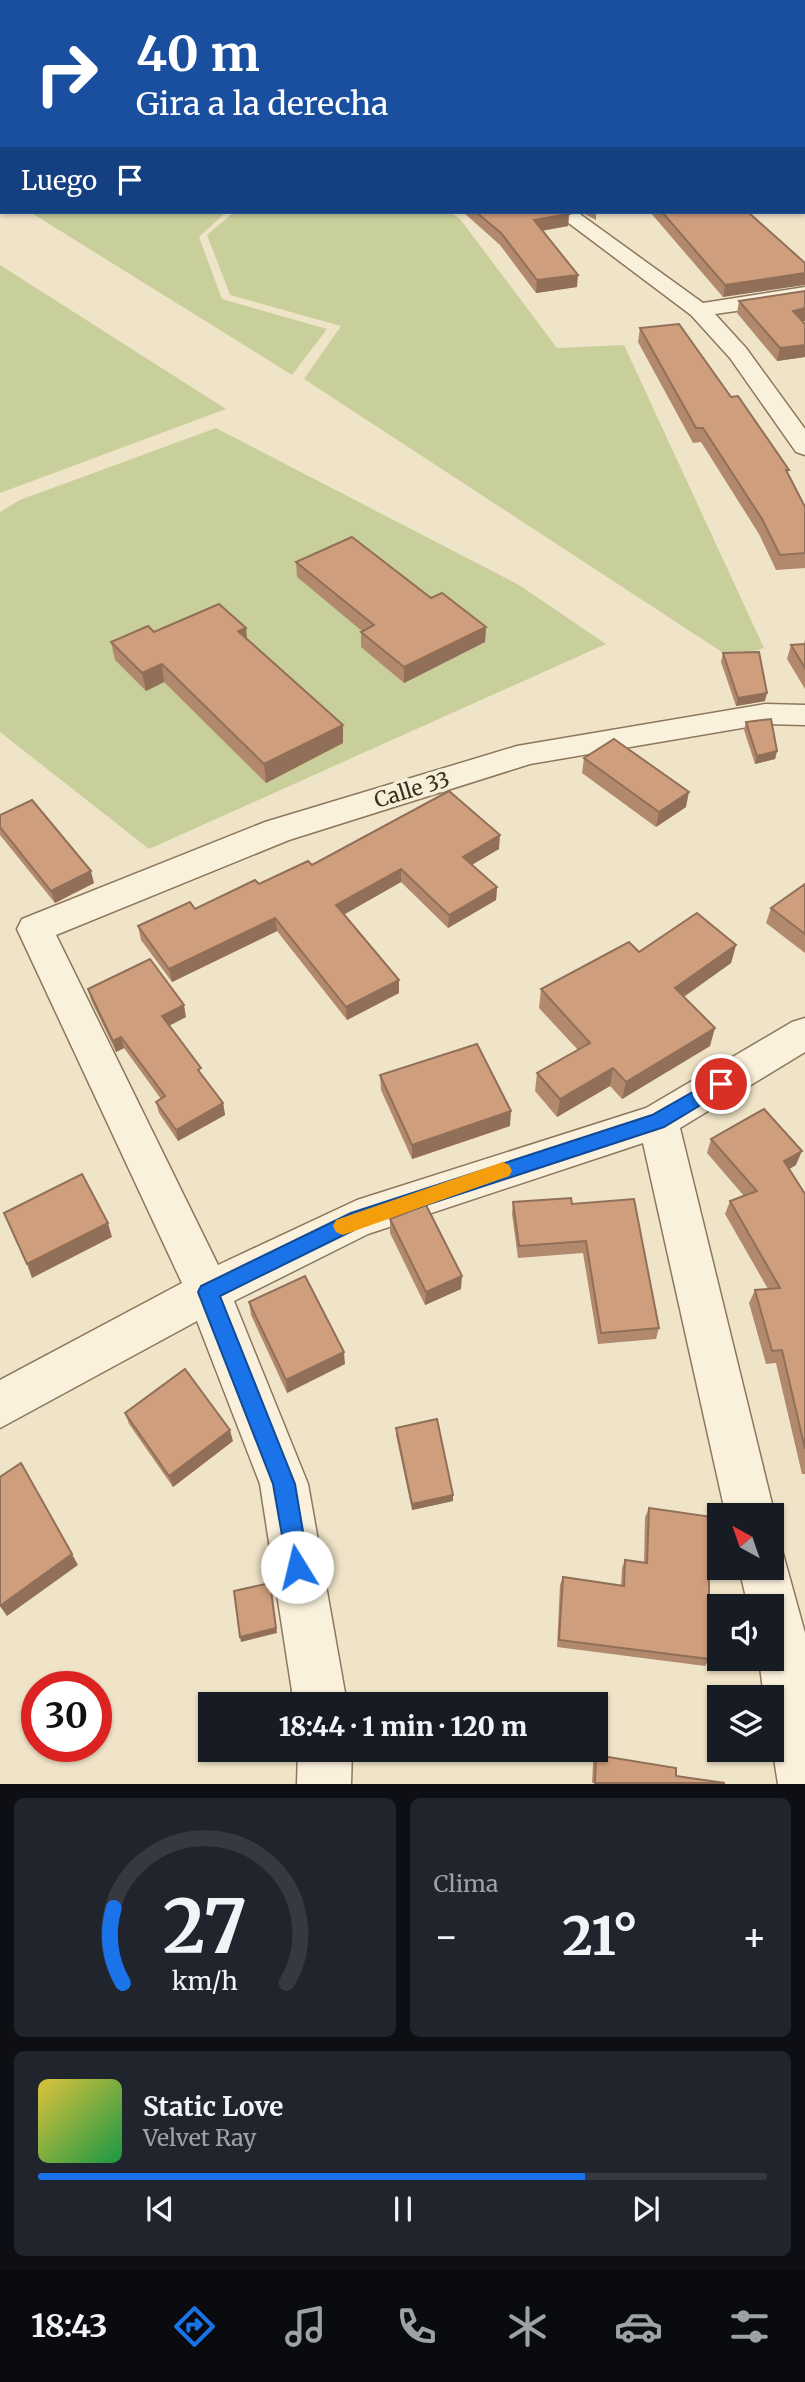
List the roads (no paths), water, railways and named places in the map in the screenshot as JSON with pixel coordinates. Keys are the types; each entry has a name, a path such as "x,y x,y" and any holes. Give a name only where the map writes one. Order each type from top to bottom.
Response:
{"street":[{"path":"572,214 699,310 775,401 805,447"},
{"path":"699,310 805,294"},
{"name":"Calle 33","path":"208,1292 35,929 277,831 528,754 765,714 805,715"},
{"path":"0,1405 208,1292 357,1219 657,1121 805,1033"},
{"path":"657,1121 748,1503"},
{"path":"208,1292 284,1484 318,1692"},
{"path":"767,1580 783,1649 805,1783"},
{"path":"324,1783 325,1762"}]}
